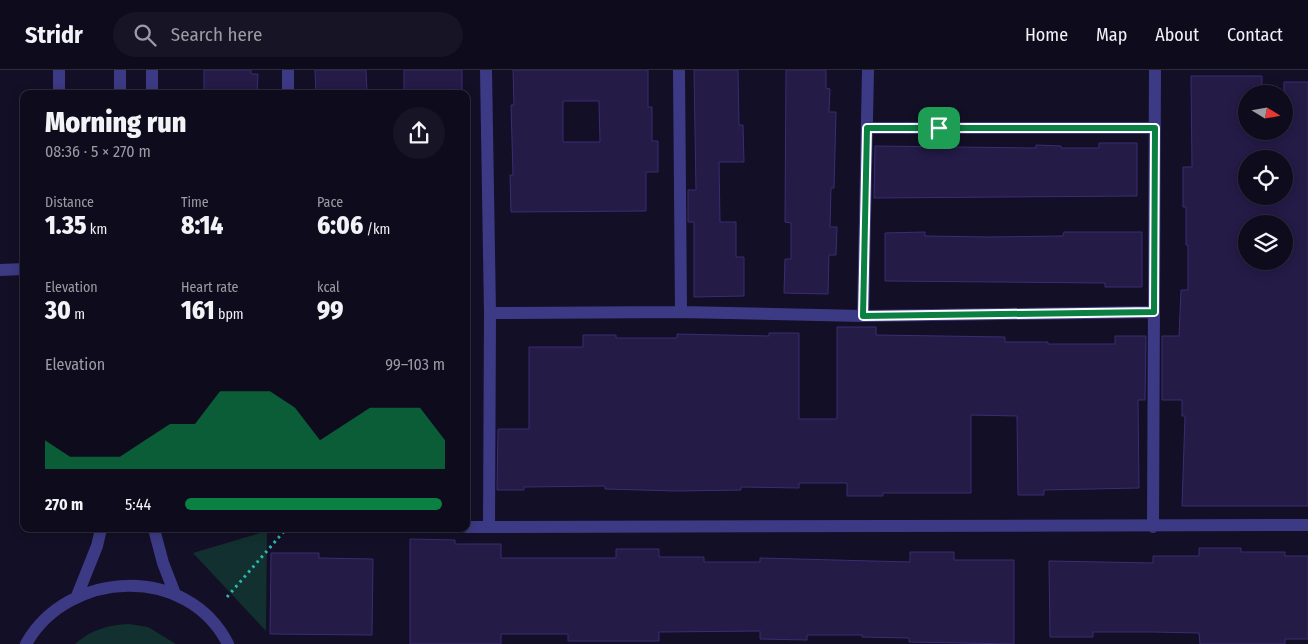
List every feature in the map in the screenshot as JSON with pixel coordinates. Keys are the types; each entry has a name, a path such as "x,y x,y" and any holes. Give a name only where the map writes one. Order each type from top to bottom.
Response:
{"street":[{"path":"59,70 59,90"},
{"path":"120,70 120,90"},
{"path":"152,70 152,90"},
{"path":"288,70 288,90"},
{"path":"486,70 490,312 489,527"},
{"path":"679,70 681,312"},
{"path":"863,316 868,70"},
{"path":"1152,527 1155,70"},
{"path":"867,128 1155,128"},
{"path":"0,270 20,268"},
{"path":"490,312 681,312 863,316 1154,312"},
{"path":"470,527 1152,527 1308,525"},
{"path":"77,596 97,546 100,532"},
{"path":"155,532 163,563 175,594"},
{"path":"26,644 49,616 77,596 101,588 125,585 142,585 175,594 205,614 217,626 228,644"}],"path":[{"path":"227,597 283,532"}],"green space":[{"path":"267,532 266,631 193,553"},
{"path":"129,624 148,627 176,644 75,644 87,635 100,629"}],"building":[{"path":"204,70 251,70 251,74 258,74 257,90 204,90"},
{"path":"315,70 366,70 367,90 316,90"},
{"path":"404,70 462,70 462,90 404,90"},
{"path":"513,70 648,70 648,107 652,107 652,141 658,141 658,172 646,172 646,211 511,212 510,175 513,175 511,105 514,105","holes":["563,101 599,101 600,142 563,142"]},
{"path":"694,70 738,70 739,125 743,125 744,162 719,162 720,222 736,222 736,257 744,257 744,296 694,297 694,222 688,222 688,190 696,190"},
{"path":"786,70 826,70 826,88 830,89 829,112 836,112 834,188 831,188 830,227 837,227 836,255 829,255 828,294 784,293 785,259 791,259 791,223 785,222"},
{"path":"1191,76 1262,76 1262,85 1238,85 1238,140 1293,140 1293,85 1284,85 1284,82 1308,82 1308,506 1182,506 1185,416 1182,416 1182,400 1162,400 1162,336 1179,336 1181,290 1188,290 1188,245 1186,245 1186,207 1183,207 1183,167 1192,167"},
{"path":"1099,143 1137,143 1137,196 874,198 875,146 1036,148 1036,145 1061,146 1061,148 1099,148"},
{"path":"925,232 925,236 989,237 1063,236 1064,232 1142,232 1142,287 1105,287 1105,283 885,281 885,233"},
{"path":"837,327 876,327 876,335 1005,337 1005,342 1048,342 1048,344 1115,344 1115,336 1146,336 1145,400 1138,400 1139,488 1044,490 1044,495 1018,495 1017,416 971,415 971,493 883,493 883,496 847,496 847,483 799,483 799,488 741,487 741,490 605,489 605,486 524,487 524,490 497,490 498,429 529,429 529,347 583,347 583,335 616,335 616,338 677,338 677,334 769,336 769,333 799,333 799,419 837,419"},
{"path":"410,539 455,540 455,544 501,544 501,558 616,558 616,549 659,549 659,557 704,557 704,562 760,562 760,558 910,562 910,552 954,552 954,560 1014,560 1014,644 909,642 909,638 862,637 862,635 807,635 807,640 760,639 760,631 659,632 659,641 568,641 568,634 501,634 501,644 410,644"},
{"path":"1199,548 1241,548 1241,552 1285,552 1285,556 1308,556 1308,639 1285,639 1285,644 1200,644 1199,633 1093,632 1093,637 1050,637 1049,561 1153,563 1153,556 1199,556"},
{"path":"271,553 319,553 319,558 373,559 372,635 270,634"}],"route":[{"path":"867,128 939,128 1155,128 1154,312 863,316 867,128"}]}
